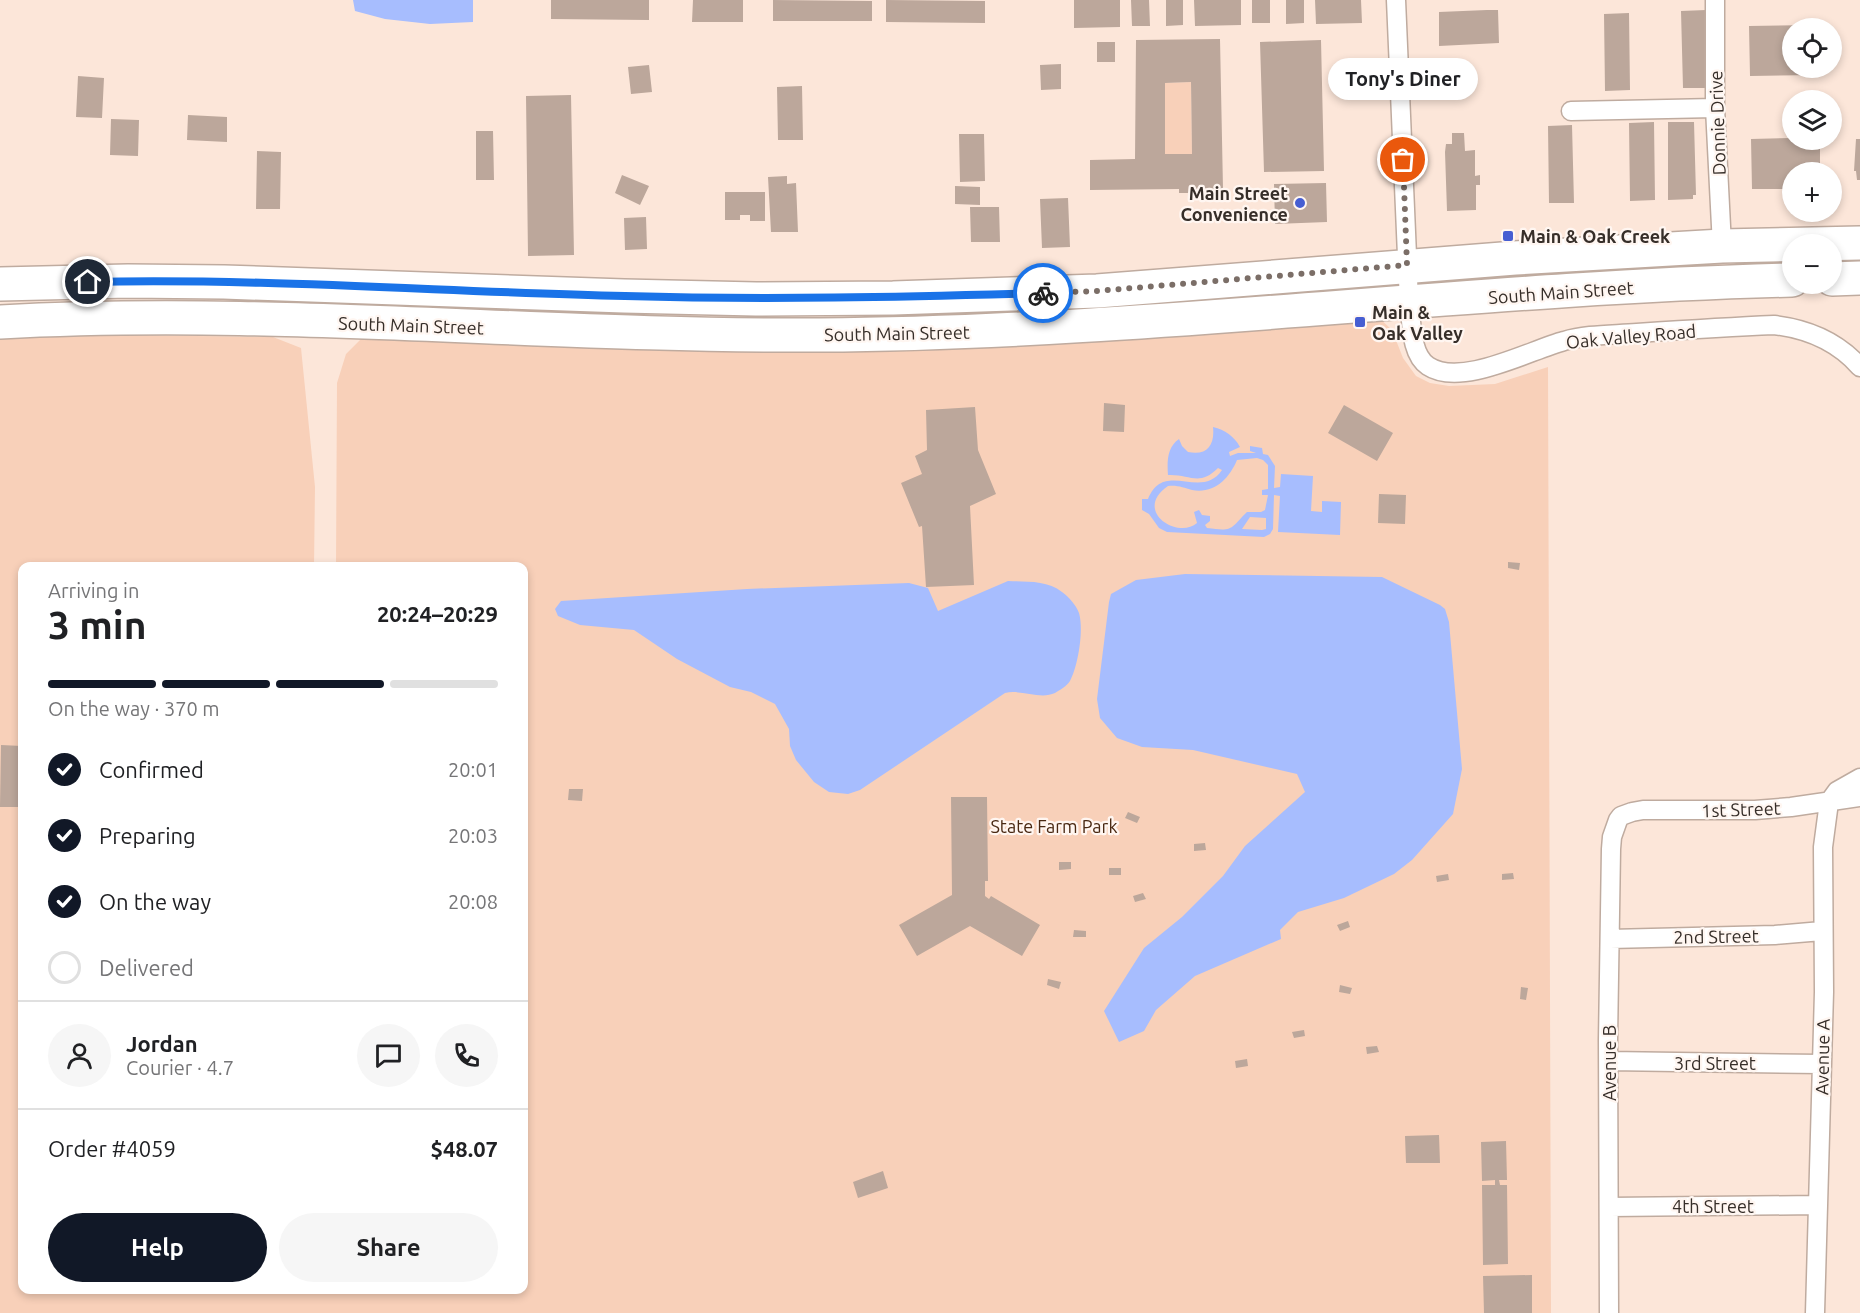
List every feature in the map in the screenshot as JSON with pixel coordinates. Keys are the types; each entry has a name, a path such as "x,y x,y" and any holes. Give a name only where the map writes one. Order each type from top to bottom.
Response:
{"highway":[{"name":"South Main Street","path":"0,284 128,281 224,282 624,296 756,299 893,298 1097,291 1407,265 1722,246 1860,243"},
{"path":"1842,279 1860,279"},
{"name":"South Main Street","path":"0,322 82,317 194,318 720,334 822,335 958,332 1138,322 1709,282 1782,280"},
{"path":"893,298 894,333"}],"street":[{"name":"Oak Valley Road","path":"1396,0 1409,302 1418,354 1426,365 1446,371 1462,372 1502,364 1547,346 1584,337 1774,325 1805,330 1821,337 1838,347 1860,367"},
{"name":"Donnie Drive","path":"1715,0 1715,108 1722,246"},
{"path":"1571,111 1715,108"},
{"path":"1829,802 1838,791 1860,778"},
{"name":"1st Street","path":"1622,816 1643,810 1755,810 1860,797"},
{"name":"Avenue A","path":"1815,1313 1824,992 1823,847 1829,802"},
{"name":"Avenue B","path":"1609,1313 1611,849 1614,828 1622,816"},
{"name":"2nd Street","path":"1610,939 1775,936 1822,931"},
{"name":"3rd Street","path":"1609,1061 1821,1064"},
{"name":"4th Street","path":"1609,1207 1818,1205"}],"green space":[{"path":"1191,82 1192,154 1165,154 1165,83"},
{"name":"State Farm Park","path":"1376,315 1392,330 1403,358 1416,376 1430,383 1449,386 1495,384 1548,367 1551,1313 0,1313 0,337 31,334 273,337 301,348 315,487 314,562 18,562 18,1294 528,1294 528,562 336,562 337,383 346,354 361,339 377,335"}],"water":[{"path":"353,0 473,0 473,22 430,24 385,19 355,11"},
{"path":"1213,427 1229,434 1238,443 1240,447 1229,452 1230,456 1238,453 1256,453 1250,451 1250,446 1262,448 1263,454 1268,455 1275,466 1274,488 1280,487 1281,474 1313,476 1311,511 1322,512 1322,501 1341,502 1340,535 1278,532 1280,496 1274,495 1273,529 1264,537 1167,532 1159,528 1149,514 1142,510 1142,499 1148,499 1155,488 1163,482 1173,480 1204,482 1213,479 1222,470 1218,468 1211,474 1200,478 1168,475 1168,460 1172,446 1179,439 1188,452 1205,451 1211,444","holes":["1257,458 1268,465 1268,489 1262,490 1262,495 1268,495 1265,510 1247,512 1231,528 1227,529 1207,528 1205,525 1210,521 1210,516 1202,515 1199,510 1194,512 1197,523 1179,528 1162,520 1156,513 1155,505 1158,495 1168,486 1207,490 1220,484 1230,473 1237,460","1250,517 1266,518 1266,529 1242,529"]},
{"path":"1185,574 1382,577 1440,605 1445,609 1449,622 1462,769 1453,814 1412,860 1394,874 1344,898 1298,912 1280,930 1281,939 1195,976 1156,1010 1144,1031 1119,1042 1104,1011 1144,948 1182,917 1223,876 1245,846 1305,792 1297,774 1193,750 1142,747 1117,738 1100,718 1097,699 1111,594 1136,580"},
{"path":"1008,581 1050,585 1065,594 1076,607 1080,620 1080,638 1069,683 1049,695 1005,693 860,790 848,794 829,792 814,782 796,760 790,746 789,729 775,704 751,692 730,687 677,659 634,630 580,625 558,616 555,609 561,601 747,589 909,583 928,588 938,611"}],"building":[{"path":"551,0 649,0 649,20 551,19"},
{"path":"693,0 743,0 743,22 692,22"},
{"path":"773,0 872,1 872,21 773,21"},
{"path":"886,0 985,1 985,23 886,22"},
{"path":"1074,0 1120,0 1120,27 1074,28"},
{"path":"1131,0 1149,0 1150,26 1132,26"},
{"path":"1166,0 1183,0 1183,25 1166,26"},
{"path":"1194,0 1241,0 1241,25 1195,26"},
{"path":"1252,0 1270,0 1270,23 1252,23"},
{"path":"1286,0 1304,0 1304,23 1286,24"},
{"path":"1315,0 1361,0 1362,23 1316,24"},
{"path":"1498,10 1499,43 1439,46 1439,12"},
{"path":"1706,10 1708,88 1683,88 1681,11"},
{"path":"1629,13 1630,90 1605,91 1604,14"},
{"path":"1749,26 1782,26 1782,76 1750,76"},
{"path":"1220,39 1223,189 1210,189 1210,193 1179,193 1179,189 1090,190 1090,160 1135,159 1136,40","holes":["1191,82 1192,154 1165,154 1165,83"]},
{"path":"1321,40 1324,171 1264,172 1260,42"},
{"path":"1097,42 1115,42 1115,62 1097,62"},
{"path":"1061,64 1061,89 1041,90 1040,65"},
{"path":"649,65 652,92 631,94 628,67"},
{"path":"78,76 104,78 102,118 76,117"},
{"path":"802,86 803,140 778,140 777,87"},
{"path":"571,95 574,255 528,256 526,96"},
{"path":"188,115 227,117 227,142 187,140"},
{"path":"111,119 139,120 138,156 110,155"},
{"path":"1654,122 1655,200 1630,201 1629,123"},
{"path":"1668,122 1694,122 1696,195 1693,195 1693,199 1668,200"},
{"path":"1572,125 1574,203 1549,203 1548,126"},
{"path":"476,131 493,131 494,180 476,180"},
{"path":"1452,133 1464,133 1465,151 1475,150 1475,176 1480,175 1480,185 1476,185 1476,210 1447,211 1445,152 1446,144 1452,144"},
{"path":"959,134 984,134 985,181 960,182"},
{"path":"1782,138 1782,150 1820,150 1820,162 1782,162 1782,189 1752,189 1751,139"},
{"path":"1856,139 1860,139 1860,180 1857,180 1856,171 1854,171"},
{"path":"257,151 281,152 280,209 256,209"},
{"path":"622,175 649,186 640,205 615,193"},
{"path":"787,176 787,184 796,183 798,232 771,232 768,177"},
{"name":"Main Street Convenience","path":"1326,183 1327,222 1275,224 1274,184"},
{"path":"955,186 980,187 980,205 955,204"},
{"path":"725,192 765,192 765,221 750,221 750,215 740,215 740,220 725,220"},
{"path":"1068,198 1070,247 1042,248 1040,199"},
{"path":"970,207 999,207 1000,242 971,242"},
{"path":"646,217 647,249 625,250 624,218"},
{"path":"1104,403 1125,405 1124,432 1103,431"},
{"path":"1344,405 1393,433 1377,461 1328,433"},
{"path":"975,407 978,450 996,494 970,506 974,585 926,587 922,526 919,527 901,483 922,474 915,456 927,450 926,410"},
{"path":"1379,494 1406,495 1405,524 1378,523"},
{"path":"1508,562 1520,563 1519,570 1508,568"},
{"path":"1,745 18,746 18,807 0,807"},
{"path":"569,789 583,789 582,801 568,800"},
{"path":"951,797 987,797 988,881 985,881 985,896 989,899 991,896 1040,925 1022,956 970,926 917,956 899,925 952,895"},
{"path":"1128,812 1140,817 1137,823 1125,818"},
{"path":"1205,843 1206,850 1194,851 1194,844"},
{"path":"1059,862 1071,862 1071,869 1059,870"},
{"path":"1109,868 1121,868 1121,875 1109,875"},
{"path":"1513,873 1514,879 1502,880 1502,874"},
{"path":"1448,874 1449,880 1437,882 1436,876"},
{"path":"1143,893 1146,899 1135,902 1133,896"},
{"path":"1348,921 1350,927 1340,931 1337,925"},
{"path":"1074,930 1086,931 1086,937 1073,937"},
{"path":"1048,979 1061,982 1059,989 1047,985"},
{"path":"1340,985 1352,988 1350,994 1339,992"},
{"path":"1521,987 1528,988 1526,1000 1520,999"},
{"path":"1304,1030 1305,1036 1294,1038 1292,1032"},
{"path":"1377,1046 1379,1052 1367,1054 1366,1047"},
{"path":"1247,1059 1248,1066 1236,1068 1235,1061"},
{"path":"1439,1135 1440,1163 1406,1163 1405,1136"},
{"path":"1506,1141 1507,1180 1499,1180 1500,1185 1507,1185 1508,1264 1483,1265 1482,1185 1495,1185 1495,1180 1482,1181 1481,1142"},
{"path":"883,1171 888,1188 858,1198 853,1182"},
{"path":"1532,1275 1532,1313 1484,1313 1483,1276"}],"way so far":[{"path":"1043,293 1097,291 1407,265 1403,160"}],"place":[{"name":"Tony's Diner","path":"1403,160"},
{"name":"Main Street Convenience","path":"1300,203"},
{"name":"Main & Oak Creek","path":"1508,236"},
{"name":"Main & Oak Valley","path":"1360,322"}],"route":[{"path":"88,282 224,282 756,299 893,298 1043,293"}]}
